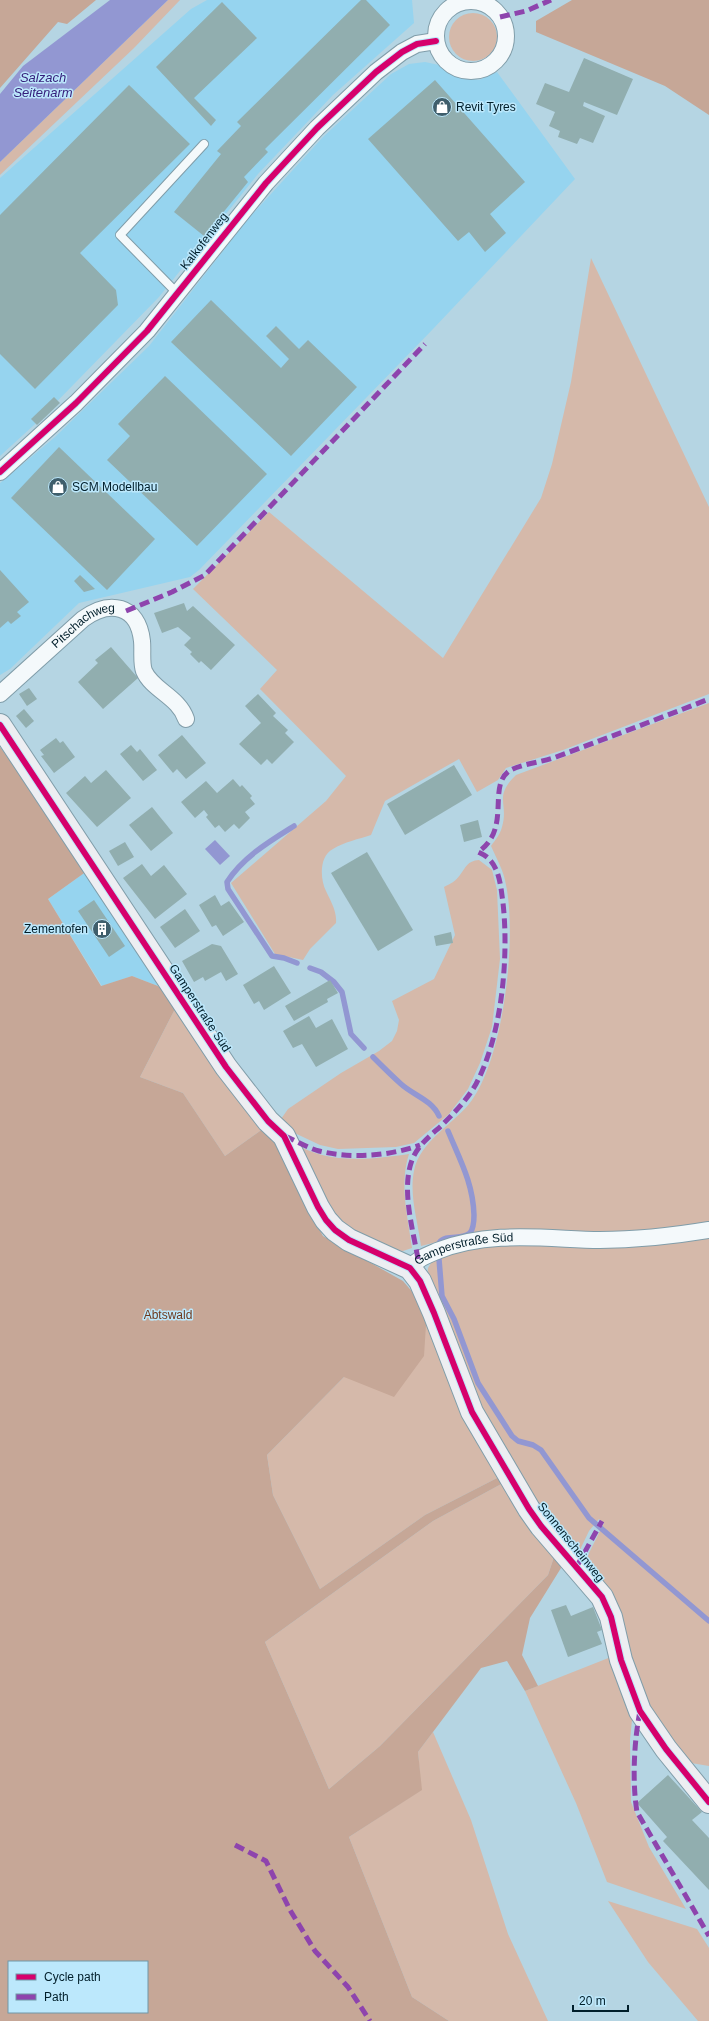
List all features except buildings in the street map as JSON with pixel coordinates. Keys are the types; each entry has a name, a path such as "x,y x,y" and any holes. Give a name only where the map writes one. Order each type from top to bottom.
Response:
{"street":[{"path":"456,2 481,2 492,8 500,17 505,28 506,42 502,54 494,63 482,69 470,71 458,69 448,62 440,52 436,41 437,28 442,17 456,2"},
{"name":"Kalkofenweg","path":"0,472 76,403 147,331 266,183 363,84 402,52 417,44 436,41"},
{"name":"Pitschachweg","path":"0,694 94,610 106,607 117,607 126,611 134,619 140,630 144,671 150,679 183,711 186,719"},
{"name":"Gamperstraße Süd","path":"0,725 70,828 222,1061 268,1121 284,1136 318,1207 326,1220 335,1230 348,1240 410,1268 418,1259 452,1246 501,1237 600,1240 643,1238 709,1230"},
{"name":"Sonnenscheinweg","path":"410,1268 420,1281 434,1313 472,1412 533,1515 602,1598 611,1617 621,1660 640,1711 666,1749 709,1802"}],"lane":[{"path":"177,293 120,235 204,144"}],"shaded area":[{"path":"168,0 180,0 134,48 0,175 0,162"},
{"path":"207,0 412,0 414,23 333,95 258,174 159,297 34,425 0,456 0,178 191,9"},
{"path":"468,13 478,13 490,20 497,32 497,42 490,54 478,61 468,61 460,57 453,50 449,42 449,32 453,24 460,17"},
{"path":"425,62 439,65 465,78 479,80 497,72 575,179 433,329 199,570 190,577 79,603 10,669 0,675 0,483 55,437 149,346 248,219 323,137 391,74 409,64"},
{"path":"591,258 709,507 709,694 563,750 506,768 498,780 477,792 459,759 385,801 371,835 337,847 328,852 325,857 322,868 324,886 335,911 336,923 310,949 303,960 275,954 231,883 326,801 346,776 260,689 277,670 193,589 269,512 443,658 541,498 552,464 571,382"},
{"path":"709,703 709,1224 660,1231 453,1238 421,1246 414,1208 414,1171 423,1150 465,1109 472,1100 483,1080 500,1026 509,964 509,908 504,875 491,846 499,835 504,819 503,795 505,789 516,775"},
{"path":"479,860 492,870 497,890 500,959 492,1027 480,1063 468,1089 449,1114 414,1143 396,1147 338,1149 320,1145 284,1128 281,1119 288,1109 341,1073 379,1051 392,1041 397,1031 399,1020 392,1001 434,979 455,935 444,887 457,879 469,863"},
{"path":"87,871 158,986 132,976 102,986 48,899"},
{"path":"176,1007 267,1126 225,1156 183,1093 140,1077"},
{"path":"295,1145 319,1154 354,1159 409,1154 406,1165 404,1189 412,1248 403,1251 388,1250 345,1232"},
{"path":"709,1233 709,1766 685,1762 663,1737 585,1561 604,1523 599,1519 589,1531 577,1556 546,1522 477,1407 427,1280 428,1268 434,1258 475,1245"},
{"path":"427,1309 501,1476 425,1515 320,1589 273,1495 267,1455 344,1377"},
{"path":"505,1482 556,1551 548,1575 380,1746 329,1789 265,1642 433,1521"},
{"path":"616,1655 633,1710 630,1740 631,1802 649,1847 686,1909 607,1882 576,1803 525,1691"},
{"path":"433,1732 471,1820 508,1934 548,2021 449,2021 412,1997 349,1837 421,1790 418,1752"},
{"path":"608,1901 697,1929 709,1948 709,2021 698,2021 648,1962"}],"green space":[{"path":"0,0 96,0 67,24 58,22 0,88"},
{"path":"572,0 709,0 709,115 665,86 536,32 536,21"},
{"name":"Abtswald","path":"0,747 54,817 87,871 48,899 101,986 132,976 158,986 176,1007 140,1077 183,1093 225,1156 267,1126 302,1199 323,1236 403,1281 427,1309 424,1356 394,1397 344,1377 267,1455 273,1495 320,1589 425,1515 501,1476 505,1482 433,1521 265,1642 329,1789 380,1746 548,1575 556,1551 561,1568 530,1618 522,1655 538,1686 525,1691 507,1661 481,1668 418,1752 422,1790 349,1837 412,1997 449,2021 0,2021"}],"water":[{"name":"Salzach Seitenarm","path":"110,0 168,0 0,162 0,94 23,66"},
{"path":"215,840 230,856 220,865 205,849"}],"waterway":[{"path":"294,826 249,857 233,873 227,882 228,889 272,956 284,958 297,963"},
{"path":"310,968 321,972 334,982 342,992 351,1034 364,1048"},
{"path":"373,1057 401,1084 432,1106 439,1116"},
{"path":"439,1243 446,1238 463,1237 467,1235 470,1233 474,1222 471,1192 461,1162 448,1131"},
{"path":"439,1259 442,1296 454,1319 478,1383 512,1436 518,1441 533,1445 541,1450 589,1518 709,1621"}],"marked path":[{"path":"500,17 526,11 551,0"},
{"path":"126,611 172,592 205,575 425,344"},
{"path":"418,1259 408,1197 409,1172 412,1160 421,1145 455,1111 476,1084 485,1064 498,1019 504,971 505,924 503,903 500,880 496,869 489,859 478,852 488,843 494,832 497,820 498,798 503,778 509,771 514,769 556,757 709,699"},
{"path":"285,1136 315,1150 357,1156 396,1152 420,1145"},
{"path":"577,1566 602,1521"},
{"path":"640,1711 634,1762 635,1800 637,1812 709,1936"},
{"path":"235,1845 266,1861 290,1910 315,1951 348,1987 370,2021"}],"cycle path":[{"path":"0,472 76,403 147,331 266,183 317,128 376,72 402,52 417,44 436,41"},
{"path":"0,725 226,1067 268,1121 284,1136 318,1207 326,1220 335,1230 349,1240 410,1268 420,1281 434,1313 472,1412 529,1509 541,1526 602,1597 611,1617 621,1660 640,1711 666,1749 709,1802"}],"place":[{"name":"Revit Tyres","path":"442,107"},
{"name":"SCM Modellbau","path":"58,487"},
{"name":"Zementofen","path":"102,929"}]}
